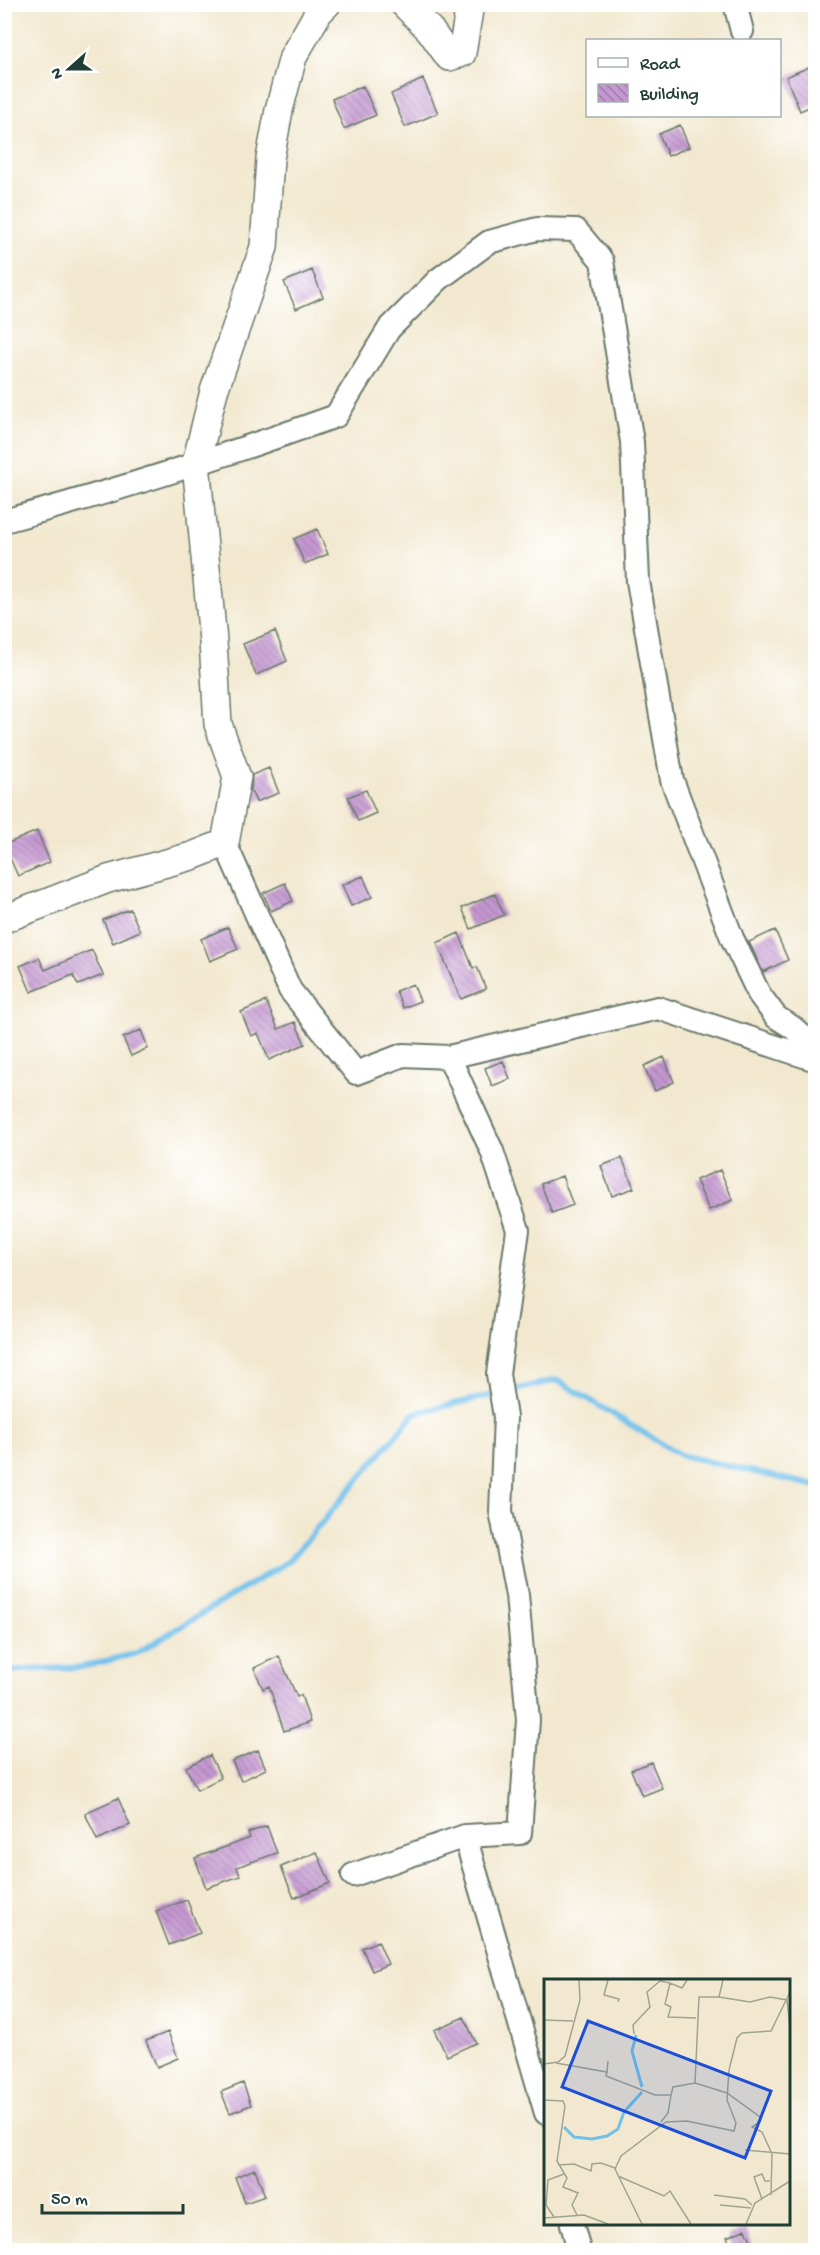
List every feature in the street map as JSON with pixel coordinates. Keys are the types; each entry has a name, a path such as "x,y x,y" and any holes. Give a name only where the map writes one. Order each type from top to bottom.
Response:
{"street":[{"path":"327,4 318,13 293,57 279,110 270,159 264,247 214,392 196,463 218,724 237,777 225,843 290,990 356,1073 403,1055 449,1057 658,1008 816,1060"},
{"path":"404,4 430,30 449,57 462,53 470,4"},
{"path":"735,4 742,31"},
{"path":"4,521 57,507 336,416 388,329 439,279 489,242 537,230 576,230 602,261 632,442 639,581 672,780 732,938 759,994 776,1017 792,1027 816,1048"},
{"path":"4,919 108,879 192,856 225,843"},
{"path":"353,1875 465,1836 520,1833 528,1720 517,1594 501,1511 505,1417 498,1374 518,1230 492,1151 449,1057"},
{"path":"465,1836 544,2106"},
{"path":"573,2225 579,2250"}],"building":[{"path":"816,64 816,104 800,111 786,77"},
{"path":"423,79 438,113 405,127 391,94"},
{"path":"363,86 376,115 344,129 332,99"},
{"path":"680,125 689,147 668,156 659,134"},
{"path":"312,270 323,297 296,309 284,282"},
{"path":"317,529 328,554 305,564 294,539"},
{"path":"275,631 287,661 256,675 243,644"},
{"path":"269,768 279,793 256,802 251,790 252,775"},
{"path":"366,790 376,813 358,821 348,797"},
{"path":"37,831 50,862 18,876 4,845"},
{"path":"363,876 372,897 351,906 342,885"},
{"path":"285,883 293,901 271,911 263,893"},
{"path":"495,894 504,915 471,929 462,908"},
{"path":"130,909 140,931 113,943 103,920"},
{"path":"228,927 238,949 210,961 201,939"},
{"path":"775,930 788,960 763,972 749,942"},
{"path":"459,933 473,968 477,967 486,989 461,999 437,943"},
{"path":"92,950 103,975 78,985 73,975 31,992 20,966 39,958 45,970"},
{"path":"413,984 420,1001 403,1008 396,991"},
{"path":"266,1001 278,1029 295,1022 305,1044 269,1060 258,1033 251,1036 241,1012"},
{"path":"141,1030 148,1048 131,1056 123,1038"},
{"path":"664,1057 674,1082 655,1091 644,1066"},
{"path":"503,1061 510,1079 492,1086 485,1068"},
{"path":"622,1158 634,1188 612,1196 601,1166"},
{"path":"720,1170 733,1200 709,1210 696,1180"},
{"path":"562,1176 573,1205 552,1213 541,1184"},
{"path":"279,1656 297,1697 301,1695 310,1722 284,1731 269,1686 263,1689 254,1668"},
{"path":"258,1750 266,1769 241,1781 232,1761"},
{"path":"210,1755 221,1778 197,1790 186,1767"},
{"path":"651,1762 662,1788 642,1796 631,1770"},
{"path":"118,1798 130,1825 97,1840 85,1813"},
{"path":"267,1826 277,1853 237,1867 240,1876 206,1888 195,1858 250,1838 248,1833"},
{"path":"317,1852 330,1883 294,1898 281,1867"},
{"path":"187,1900 200,1933 169,1945 156,1911"},
{"path":"378,1941 388,1964 372,1971 362,1948"},
{"path":"464,2017 476,2043 447,2056 434,2030"},
{"path":"168,2032 178,2058 157,2067 146,2041"},
{"path":"243,2083 251,2105 230,2113 221,2092"},
{"path":"255,2169 265,2196 245,2203 235,2177"},
{"path":"746,2229 755,2250 733,2250 727,2237"}],"waterway":[{"path":"4,1671 82,1667 137,1653 289,1561 415,1413 557,1380 680,1455 816,1486"}]}
